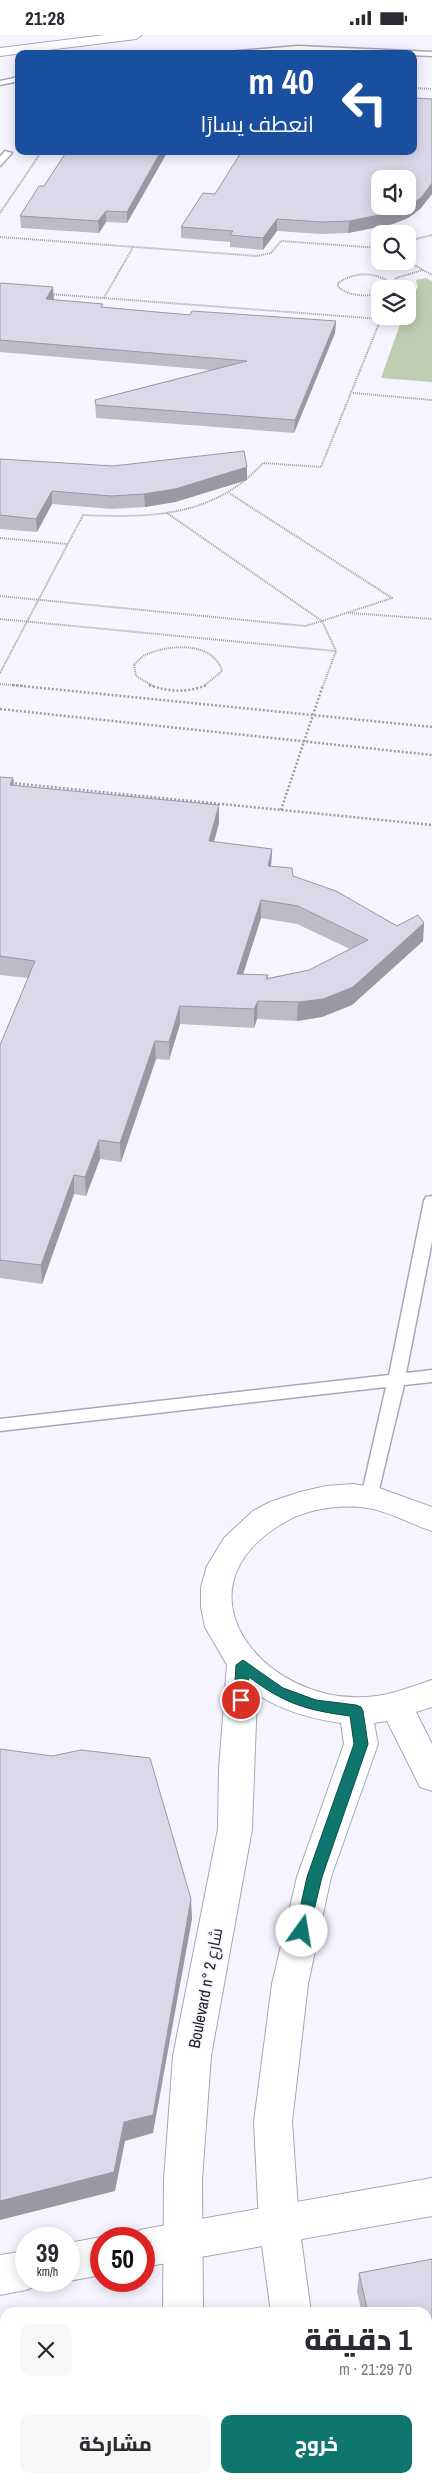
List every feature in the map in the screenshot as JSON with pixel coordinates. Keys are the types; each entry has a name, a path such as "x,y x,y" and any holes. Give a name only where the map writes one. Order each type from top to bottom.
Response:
{"main road":[{"path":"0,42 54,35"},
{"path":"16,50 136,35"},
{"path":"0,52 15,50"},
{"path":"432,1519 370,1497 325,1496 283,1508 248,1529 224,1559 215,1595 221,1631 243,1665 278,1692 316,1706 356,1711 396,1706 432,1693"},
{"name":"Boulevard n° شارع 2","path":"183,2307 183,2180 192,2056 235,1829 236,1769 243,1665"},
{"path":"396,1706 432,1777"},
{"path":"290,2307 279,2223 273,2122 290,1985 314,1877 361,1744 356,1711"},
{"path":"155,2246 432,2197"},
{"path":"0,2275 15,2272"}],"lane":[{"path":"268,50 298,48 343,50"},
{"path":"417,53 432,54"},
{"path":"0,83 15,80"},
{"path":"0,152 8,153 0,163"},
{"path":"370,1497 396,1381 432,1201"},
{"path":"0,1425 432,1376"}],"path":[{"path":"417,88 432,89"},
{"path":"0,213 39,155"},
{"path":"416,239 432,235"},
{"path":"0,242 2,237 257,256 271,253 281,241 371,247"},
{"path":"104,298 133,247"},
{"path":"416,266 432,275"},
{"path":"395,280 423,270"},
{"path":"371,295 362,296 348,293 338,287 338,283 350,277 367,275 387,280"},
{"path":"47,293 371,317"},
{"path":"0,673 83,515 138,516 167,513 213,501 244,485 263,463 321,467 379,325"},
{"path":"352,393 432,399"},
{"path":"0,596 305,626 392,598 229,493"},
{"path":"167,513 322,621 336,651 303,741 281,810"},
{"path":"0,538 67,545"},
{"path":"349,613 432,619"},
{"path":"0,619 336,651"},
{"path":"186,647 204,651 214,656 221,663 222,671 217,679 198,689 167,691 142,683 135,676 133,669 136,661 144,654 164,648 186,647"},
{"path":"0,684 432,727"},
{"path":"0,709 432,755"},
{"path":"10,783 432,825"}],"green space":[{"path":"426,278 432,281 432,382 381,378 400,325 416,325 416,290 418,287 416,280"}],"building":[{"path":"417,98 432,99 432,183 421,198 416,201 416,170 371,170 371,215 379,215 349,221 322,222 277,219 263,238 230,235 233,231 181,227 203,193 215,194 239,155 417,155"},
{"path":"64,155 159,155 127,212 106,211 98,221 20,216 39,186 44,186"},
{"path":"1,283 53,287 46,299 103,304 101,307 190,315 192,311 336,321 295,420 96,405 95,400 247,361 0,340"},
{"path":"244,451 247,467 175,489 144,494 111,496 52,491 36,519 0,515 0,459 113,466"},
{"path":"0,777 13,778 10,785 219,805 209,841 272,849 268,866 292,868 293,876 336,891 397,926 418,915 424,923 353,987 323,999 298,1002 258,1001 254,1009 180,1006 169,1042 155,1041 120,1143 99,1140 85,1177 74,1175 41,1265 0,1260 0,1045 35,961 0,956","holes":["261,900 298,906 368,940 309,970 266,979 268,975 237,974"]},
{"path":"0,1749 52,1756 81,1750 150,1758 191,1899 153,2115 124,2122 114,2172 0,2201"},
{"path":"432,2259 432,2307 367,2307 359,2273"}],"route":[{"path":"241,1700 243,1665 278,1692 316,1706 356,1711 361,1744 314,1877 302,1931"}]}
